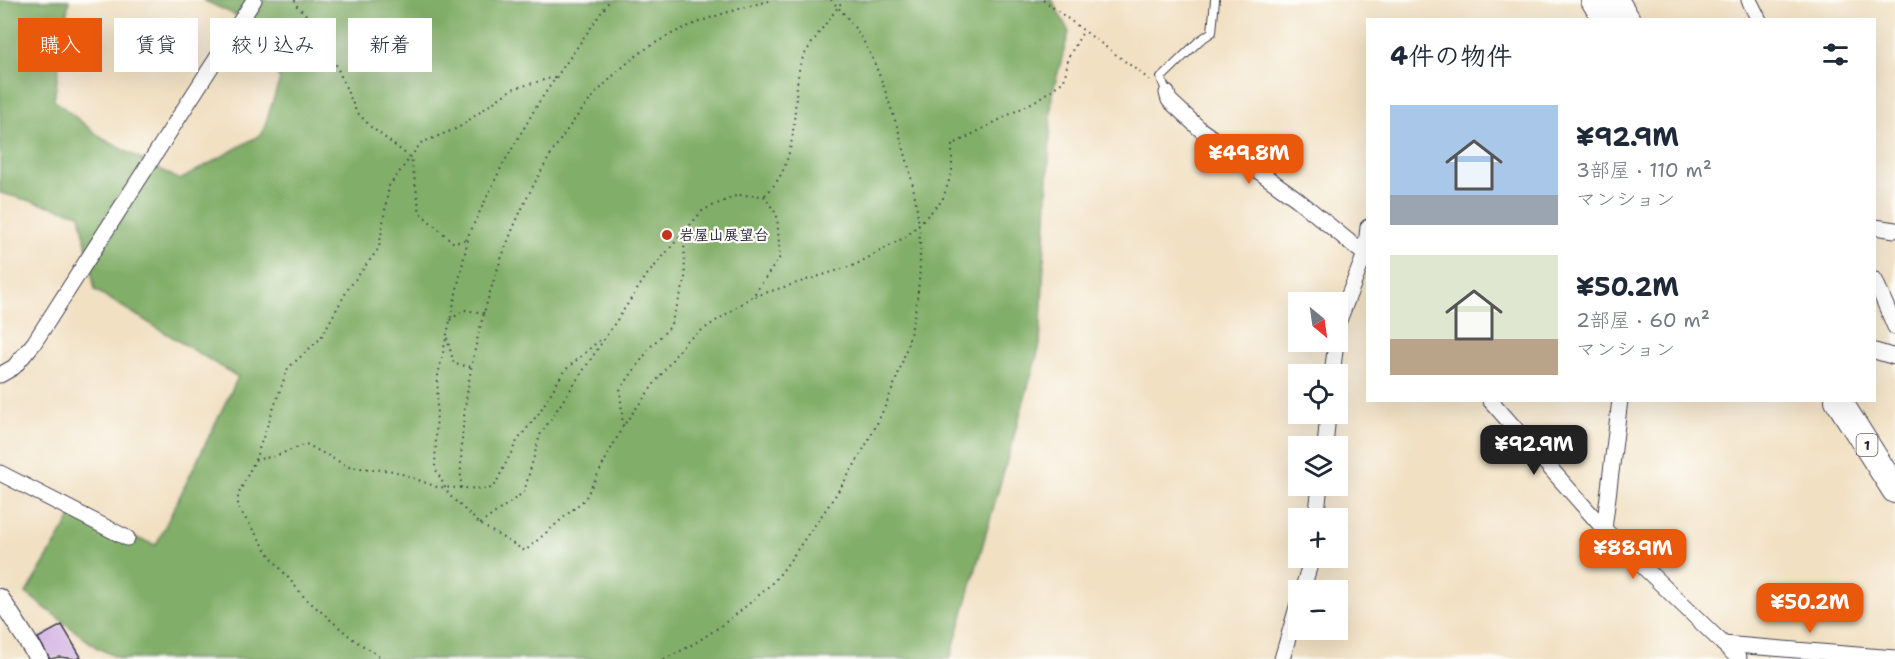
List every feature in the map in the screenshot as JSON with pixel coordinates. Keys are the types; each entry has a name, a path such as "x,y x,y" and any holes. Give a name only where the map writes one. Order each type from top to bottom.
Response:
{"highway":[{"name":"1","path":"1840,402 1895,490"},
{"name":"1","path":"1859,402 1895,460"}],"street":[{"path":"0,375 14,367 34,343 254,0"},
{"path":"1749,0 1758,18"},
{"path":"1167,93 1168,100 1201,130 1298,199 1323,223 1366,254"},
{"path":"1876,227 1895,230"},
{"path":"1348,300 1366,257"},
{"path":"1876,282 1895,327"},
{"path":"1876,351 1895,357"},
{"path":"1492,402 1604,529 1739,659"},
{"path":"1604,529 1620,402"},
{"path":"0,473 127,538"},
{"path":"0,598 39,659"},
{"path":"1282,659 1288,638"},
{"path":"1723,644 1895,658"}],"lane":[{"path":"1167,93 1161,78 1199,41 1212,32 1215,0"}],"path":[{"path":"295,0 295,4 315,23 328,46 356,111 371,127 411,158 420,213 454,243 468,239"},
{"path":"617,0 610,1 539,102 502,166 468,239 438,375 435,468 445,487 480,524 525,551 585,499 623,426 686,340 753,296 855,265 907,236 942,201 952,172 952,145 1035,101 1064,81 1069,56 1084,30"},
{"path":"461,488 460,459 472,367 485,313 498,263 540,173 592,97 631,60 650,47 706,17 773,0"},
{"path":"664,659 725,623 772,582 834,498 875,430 903,359 920,256 918,225 904,148 876,62 856,27 831,0"},
{"path":"480,524 524,492 540,435 647,275 703,210 738,195 764,196 775,186 793,141 801,63 843,0"},
{"path":"1043,0 1167,93"},
{"path":"384,659 354,640 305,598 271,557 238,507 238,495 255,460 288,368 320,339 348,289 379,249 389,186 421,143 458,128 512,89 558,76"},
{"path":"753,296 780,257 777,214 764,196"},
{"path":"623,426 620,390 652,345 670,327 685,281 684,232"},
{"path":"452,245 468,239"},
{"path":"450,320 464,310 485,313"},
{"path":"255,460 275,456 306,444 349,467 394,471 437,487 489,489 495,485 517,441 538,413 564,371 605,336"},
{"path":"446,337 454,364 472,367"}],"green space":[{"path":"0,0 69,0 66,18 18,18 18,72 58,72 54,100 103,139 180,180 262,134 280,79 275,72 336,72 336,18 241,18 203,0 1052,0 1069,32 1052,94 1040,345 950,659 120,659 96,647 26,593 72,516 156,545 238,377 95,290 80,214 0,193"}],"building":[{"path":"62,625 81,657 50,659 38,638"}],"place":[{"name":"岩屋山展望台","path":"667,235"}]}
